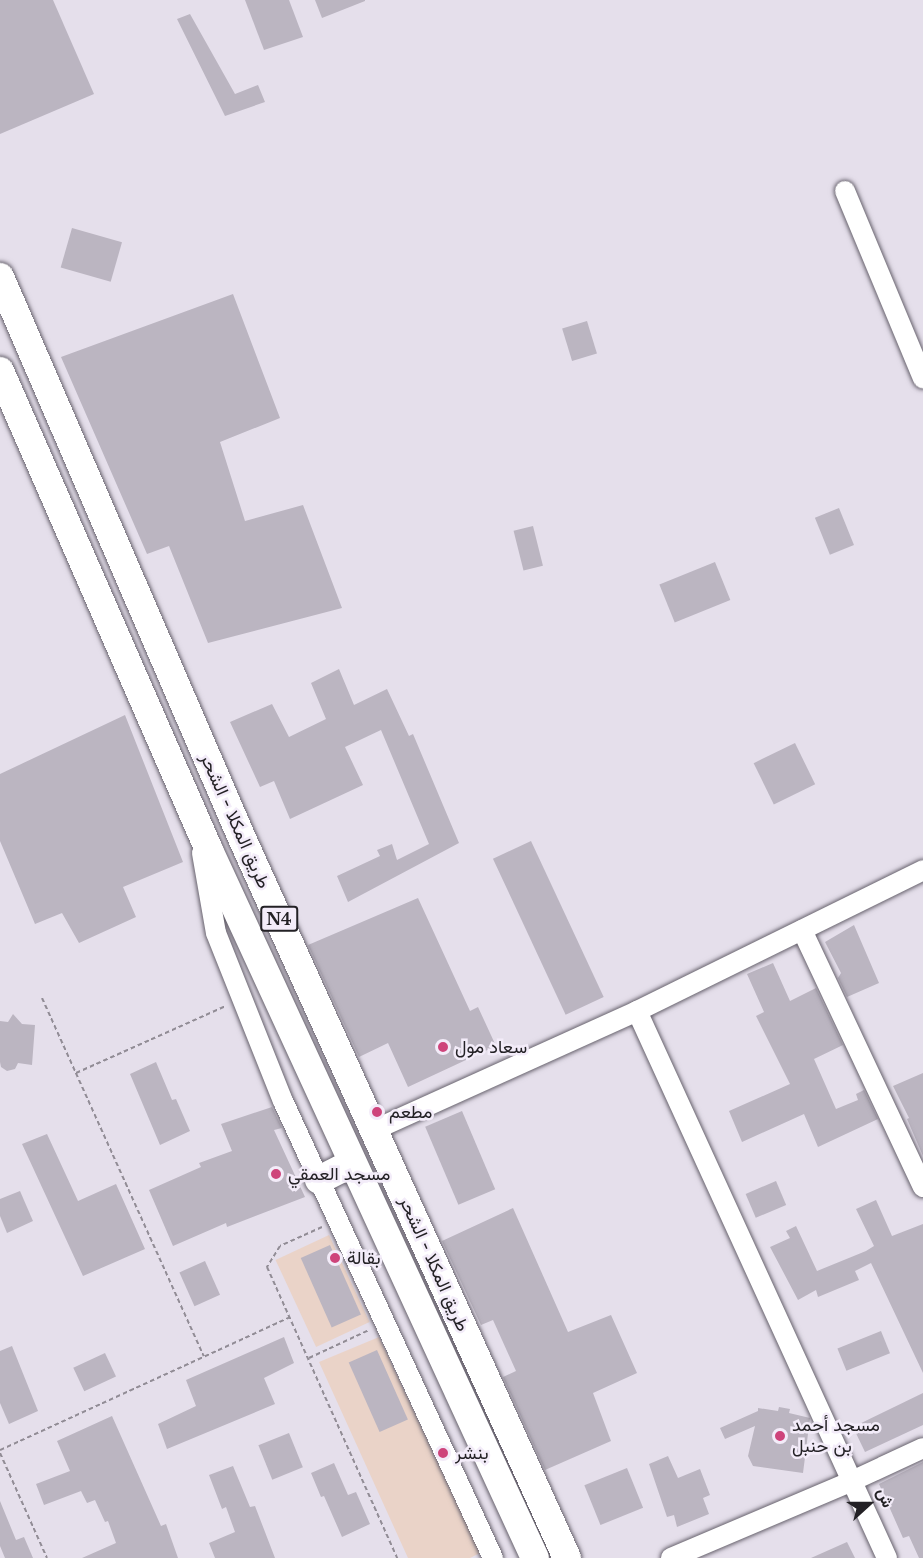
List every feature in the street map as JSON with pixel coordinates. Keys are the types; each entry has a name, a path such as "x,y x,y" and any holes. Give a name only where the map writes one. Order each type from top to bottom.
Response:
{"highway":[{"name":"طريق المكلا - الشحر","path":"0,277 241,836 567,1558"},
{"path":"2,375 36,365"},
{"name":"طريق المكلا - الشحر","path":"2,375 209,850 535,1558"},
{"path":"209,850 241,836"},
{"path":"319,1180 374,1130"}],"street":[{"path":"845,191 923,378"},
{"path":"196,821 216,933 283,1101 494,1558"},
{"path":"374,1130 636,1011 923,870"},
{"path":"802,930 923,1187"},
{"path":"636,1011 887,1558"},
{"path":"671,1558 852,1481 923,1448"}],"path":[{"path":"42,998 204,1356"},
{"path":"76,1073 243,999"},
{"path":"337,1220 280,1246 267,1267 398,1558"},
{"path":"47,1558 0,1451 290,1317"},
{"path":"309,1358 384,1323"}],"shaded area":[{"path":"329,1235 370,1322 316,1347 276,1260"},
{"path":"379,1337 480,1553 470,1558 408,1558 319,1362"}],"building":[{"path":"0,0 53,0 94,94 0,134"},
{"path":"245,0 289,0 303,37 264,50"},
{"path":"315,0 365,0 365,1 322,18"},
{"path":"190,14 235,94 258,85 265,102 225,116 177,19"},
{"path":"72,228 122,242 111,282 61,267"},
{"path":"233,294 280,418 220,442 245,521 303,505 342,608 208,643 169,546 147,554 61,357"},
{"path":"587,321 597,354 572,361 562,329"},
{"path":"839,508 854,545 830,555 815,518"},
{"path":"533,526 543,566 524,571 514,531"},
{"path":"715,562 730,600 675,622 659,584"},
{"path":"339,669 354,705 387,689 409,736 413,734 459,843 348,902 337,876 380,856 377,850 392,844 397,860 429,844 381,730 345,747 363,785 290,819 274,781 260,787 230,722 272,704 289,737 326,719 311,683"},
{"path":"125,715 183,862 123,887 136,917 79,943 62,913 35,924 0,841 0,774"},
{"path":"795,743 815,784 774,805 754,763"},
{"path":"531,841 604,997 566,1015 493,859"},
{"path":"418,898 470,1011 478,1007 496,1046 408,1087 388,1043 359,1057 308,945"},
{"path":"854,925 879,983 847,997 838,978 841,973 825,942"},
{"path":"773,963 790,1001 816,988 843,1045 814,1059 836,1109 858,1100 856,1094 864,1090 878,1119 818,1147 804,1114 742,1142 729,1111 790,1084 756,1016 764,1012 747,974"},
{"path":"13,1014 22,1024 35,1025 32,1065 18,1063 15,1069 7,1071 1,1067 0,1062 0,1021 8,1022"},
{"path":"156,1062 172,1100 176,1099 190,1131 160,1145 130,1074"},
{"path":"923,1073 923,1156 907,1119 909,1118 893,1086"},
{"path":"272,1107 282,1128 274,1130 305,1197 227,1227 226,1223 173,1246 149,1190 201,1167 199,1163 232,1151 221,1124"},
{"path":"462,1111 495,1189 458,1205 425,1127"},
{"path":"47,1134 78,1201 116,1184 145,1249 83,1276 22,1144"},
{"path":"776,1181 786,1205 756,1218 746,1194"},
{"path":"20,1191 33,1221 7,1233 0,1216 0,1199"},
{"path":"876,1200 892,1236 923,1224 923,1373 871,1263 855,1271 859,1280 818,1297 816,1290 798,1300 770,1247 790,1238 786,1231 796,1226 817,1271 866,1251 874,1246 856,1209"},
{"path":"513,1208 568,1332 611,1315 637,1373 593,1393 611,1441 545,1470 503,1377 516,1371 493,1320 481,1325 442,1241"},
{"path":"330,1245 361,1314 332,1327 301,1258"},
{"path":"205,1261 220,1295 194,1306 179,1272"},
{"path":"881,1331 890,1353 846,1371 837,1349"},
{"path":"284,1337 294,1363 264,1378 275,1404 167,1449 158,1424 196,1406 186,1380"},
{"path":"12,1346 38,1411 9,1424 0,1403 0,1351"},
{"path":"377,1350 408,1419 380,1432 349,1363"},
{"path":"105,1353 116,1377 84,1391 73,1368"},
{"path":"923,1393 923,1425 865,1452 853,1427"},
{"name":"مسجد أحمد بن حنبل","path":"779,1407 790,1409 789,1413 810,1418 803,1473 753,1466 748,1456 755,1426 725,1439 720,1428 758,1411 758,1408 778,1411"},
{"path":"112,1416 161,1526 166,1524 178,1558 82,1558 116,1543 108,1521 105,1522 95,1500 87,1503 81,1491 44,1505 36,1484 70,1471 57,1441"},
{"path":"289,1433 303,1467 272,1480 258,1445"},
{"path":"668,1456 678,1478 700,1469 710,1495 703,1498 709,1514 677,1527 674,1515 667,1517 649,1464"},
{"path":"923,1462 923,1558 919,1558 909,1536 903,1538 879,1484"},
{"path":"334,1463 348,1495 356,1492 370,1524 342,1537 311,1473"},
{"path":"233,1466 250,1507 255,1506 275,1558 215,1558 209,1543 235,1532 226,1507 222,1509 209,1475"},
{"path":"627,1468 643,1508 600,1525 584,1485"},
{"path":"0,1501 16,1540 24,1537 33,1558 5,1558 0,1546"},
{"path":"847,1542 855,1558 811,1558"}],"place":[{"name":"سعاد مول","path":"443,1047"},
{"name":"مطعم","path":"377,1112"},
{"name":"مسجد العمقي","path":"276,1174"},
{"name":"بقالة","path":"335,1258"},
{"name":"مسجد أحمد بن حنبل","path":"780,1436"},
{"name":"بنشر","path":"443,1453"}]}
